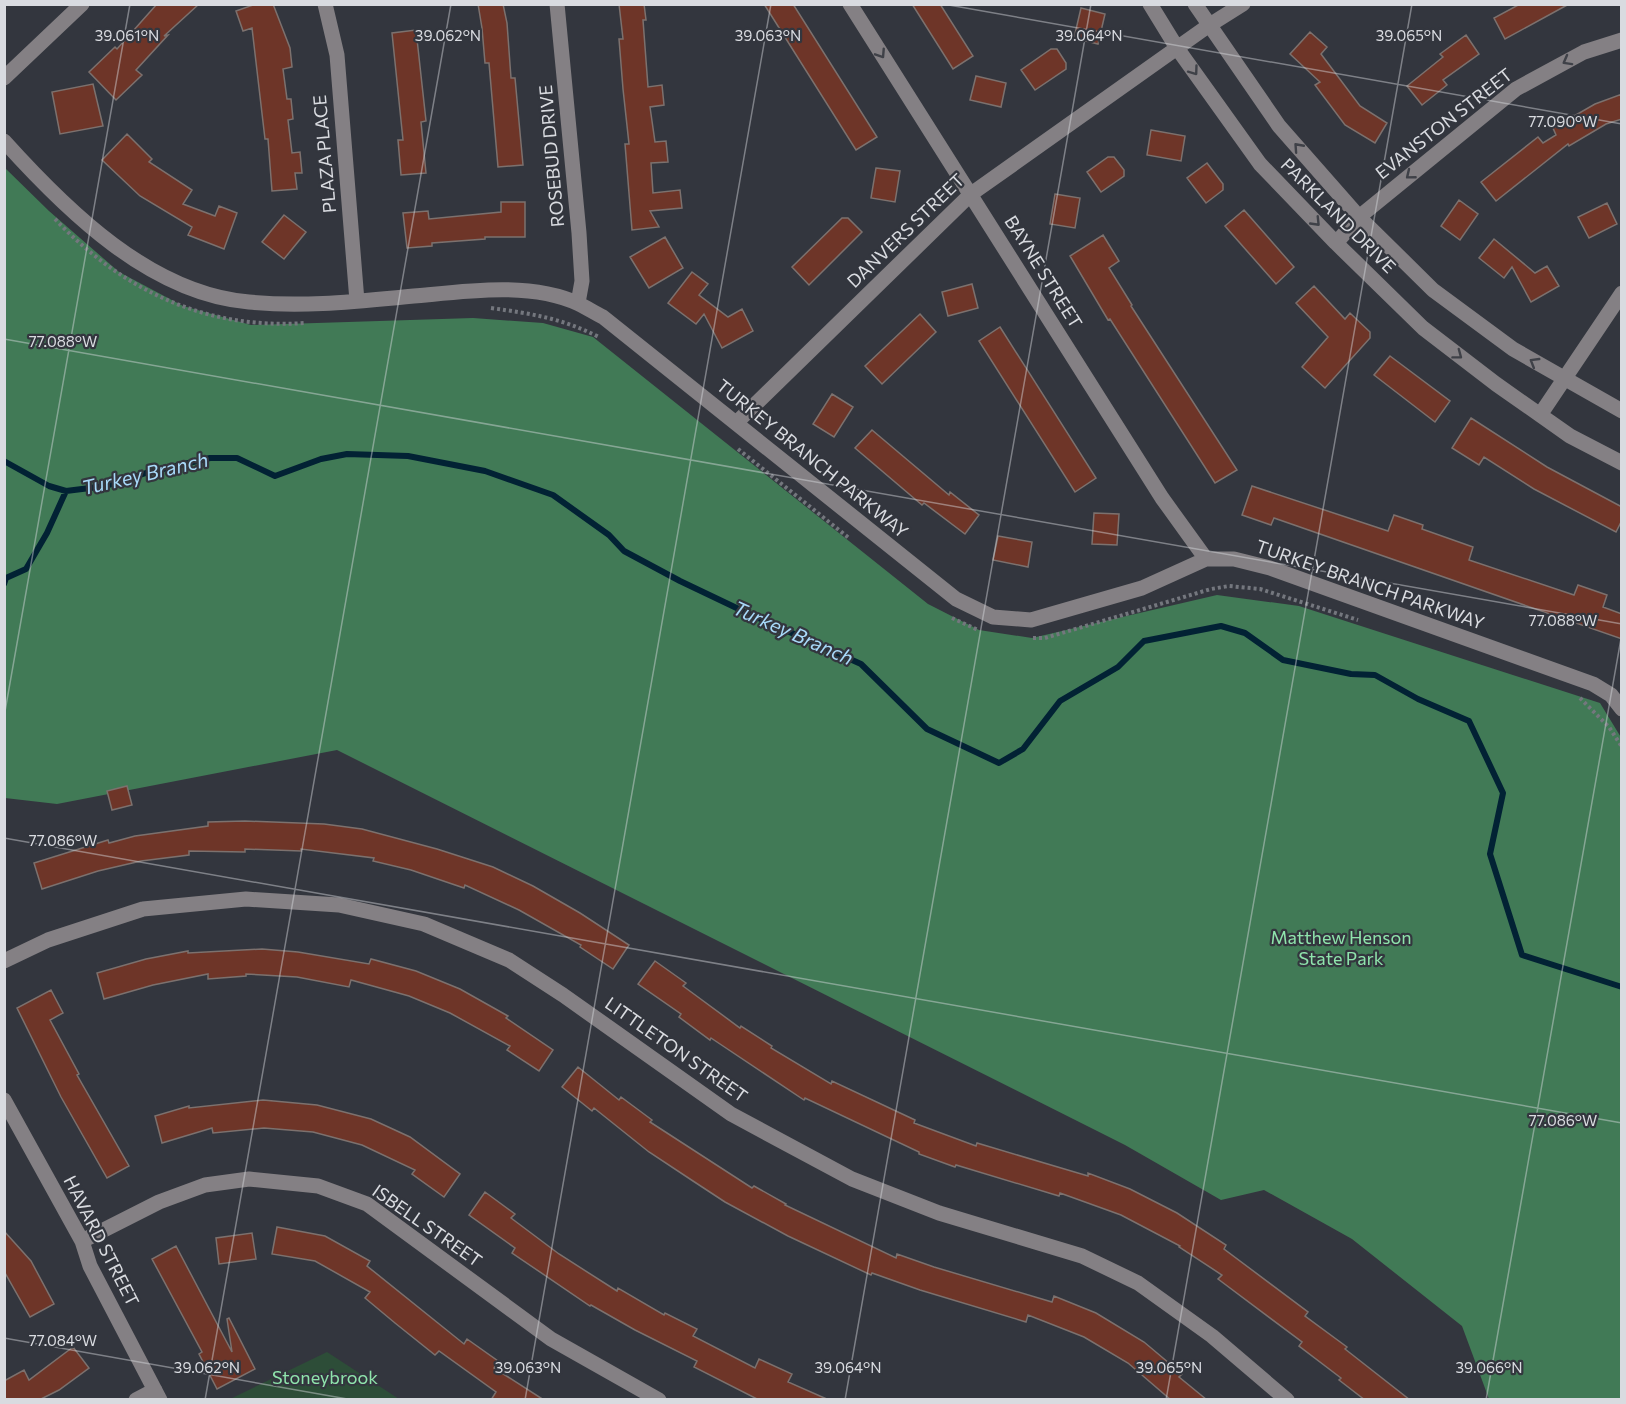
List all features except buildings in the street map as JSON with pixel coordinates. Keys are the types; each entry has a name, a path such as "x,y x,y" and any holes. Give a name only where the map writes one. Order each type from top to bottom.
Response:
{"street":[{"path":"4,78 82,4"},
{"name":"PLAZA PLACE","path":"325,4 336,55 357,301"},
{"name":"ROSEBUD DRIVE","path":"556,4 579,233 582,281 578,303"},
{"name":"BAYNE STREET","path":"850,4 1162,498 1206,559"},
{"name":"PARKLAND DRIVE","path":"1150,4 1177,48 1260,164 1423,328 1570,436 1622,463"},
{"name":"PARKLAND DRIVE","path":"1195,4 1279,126 1359,217 1433,290 1513,349 1622,411"},
{"name":"DANVERS STREET","path":"736,423 971,194 1208,26 1243,4"},
{"name":"EVANSTON STREET","path":"1336,243 1359,217 1516,89 1584,52 1622,40"},
{"name":"TURKEY BRANCH PARKWAY","path":"4,141 98,234 156,273 213,296 248,302 294,305 488,289 545,294 578,303 603,317 956,599 993,617 1031,620 1142,588 1206,559 1234,559 1270,568 1593,684 1611,695 1622,709"},
{"path":"1540,415 1622,293"},
{"name":"LITTLETON STREET","path":"4,961 48,940 143,909 246,899 339,905 424,924 509,960 563,994 730,1113 852,1179 939,1213 1082,1256 1138,1283 1212,1336 1287,1400"},
{"name":"HAVARD STREET","path":"4,1100 82,1241 90,1266 158,1395"},
{"name":"ISBELL STREET","path":"82,1241 159,1202 205,1185 249,1179 318,1186 367,1204 551,1339 659,1400"},
{"path":"136,1400 158,1395"}],"green space":[{"name":"Matthew Henson State Park","path":"4,167 49,211 119,272 183,306 251,325 473,318 543,323 593,337 928,604 979,630 1032,638 1217,595 1299,606 1600,703 1622,739 1621,1399 1489,1399 1462,1326 1352,1239 1264,1190 1221,1200 1125,1145 337,750 57,804 5,798"},
{"name":"Stoneybrook","path":"327,1352 399,1399 230,1399"}],"waterway":[{"name":"Turkey Branch","path":"4,461 49,486 66,491 106,486 146,473 210,458 237,458 275,476 321,459 347,454 408,456 485,471 553,495 609,535 624,551 745,612 861,664 927,729 999,763 1023,749 1060,701 1118,667 1144,641 1221,626 1245,633 1283,660 1351,674 1375,675 1418,699 1469,721 1503,793 1490,854 1522,955 1622,987"},
{"path":"4,584 6,578 26,569 47,533 66,491"}]}
